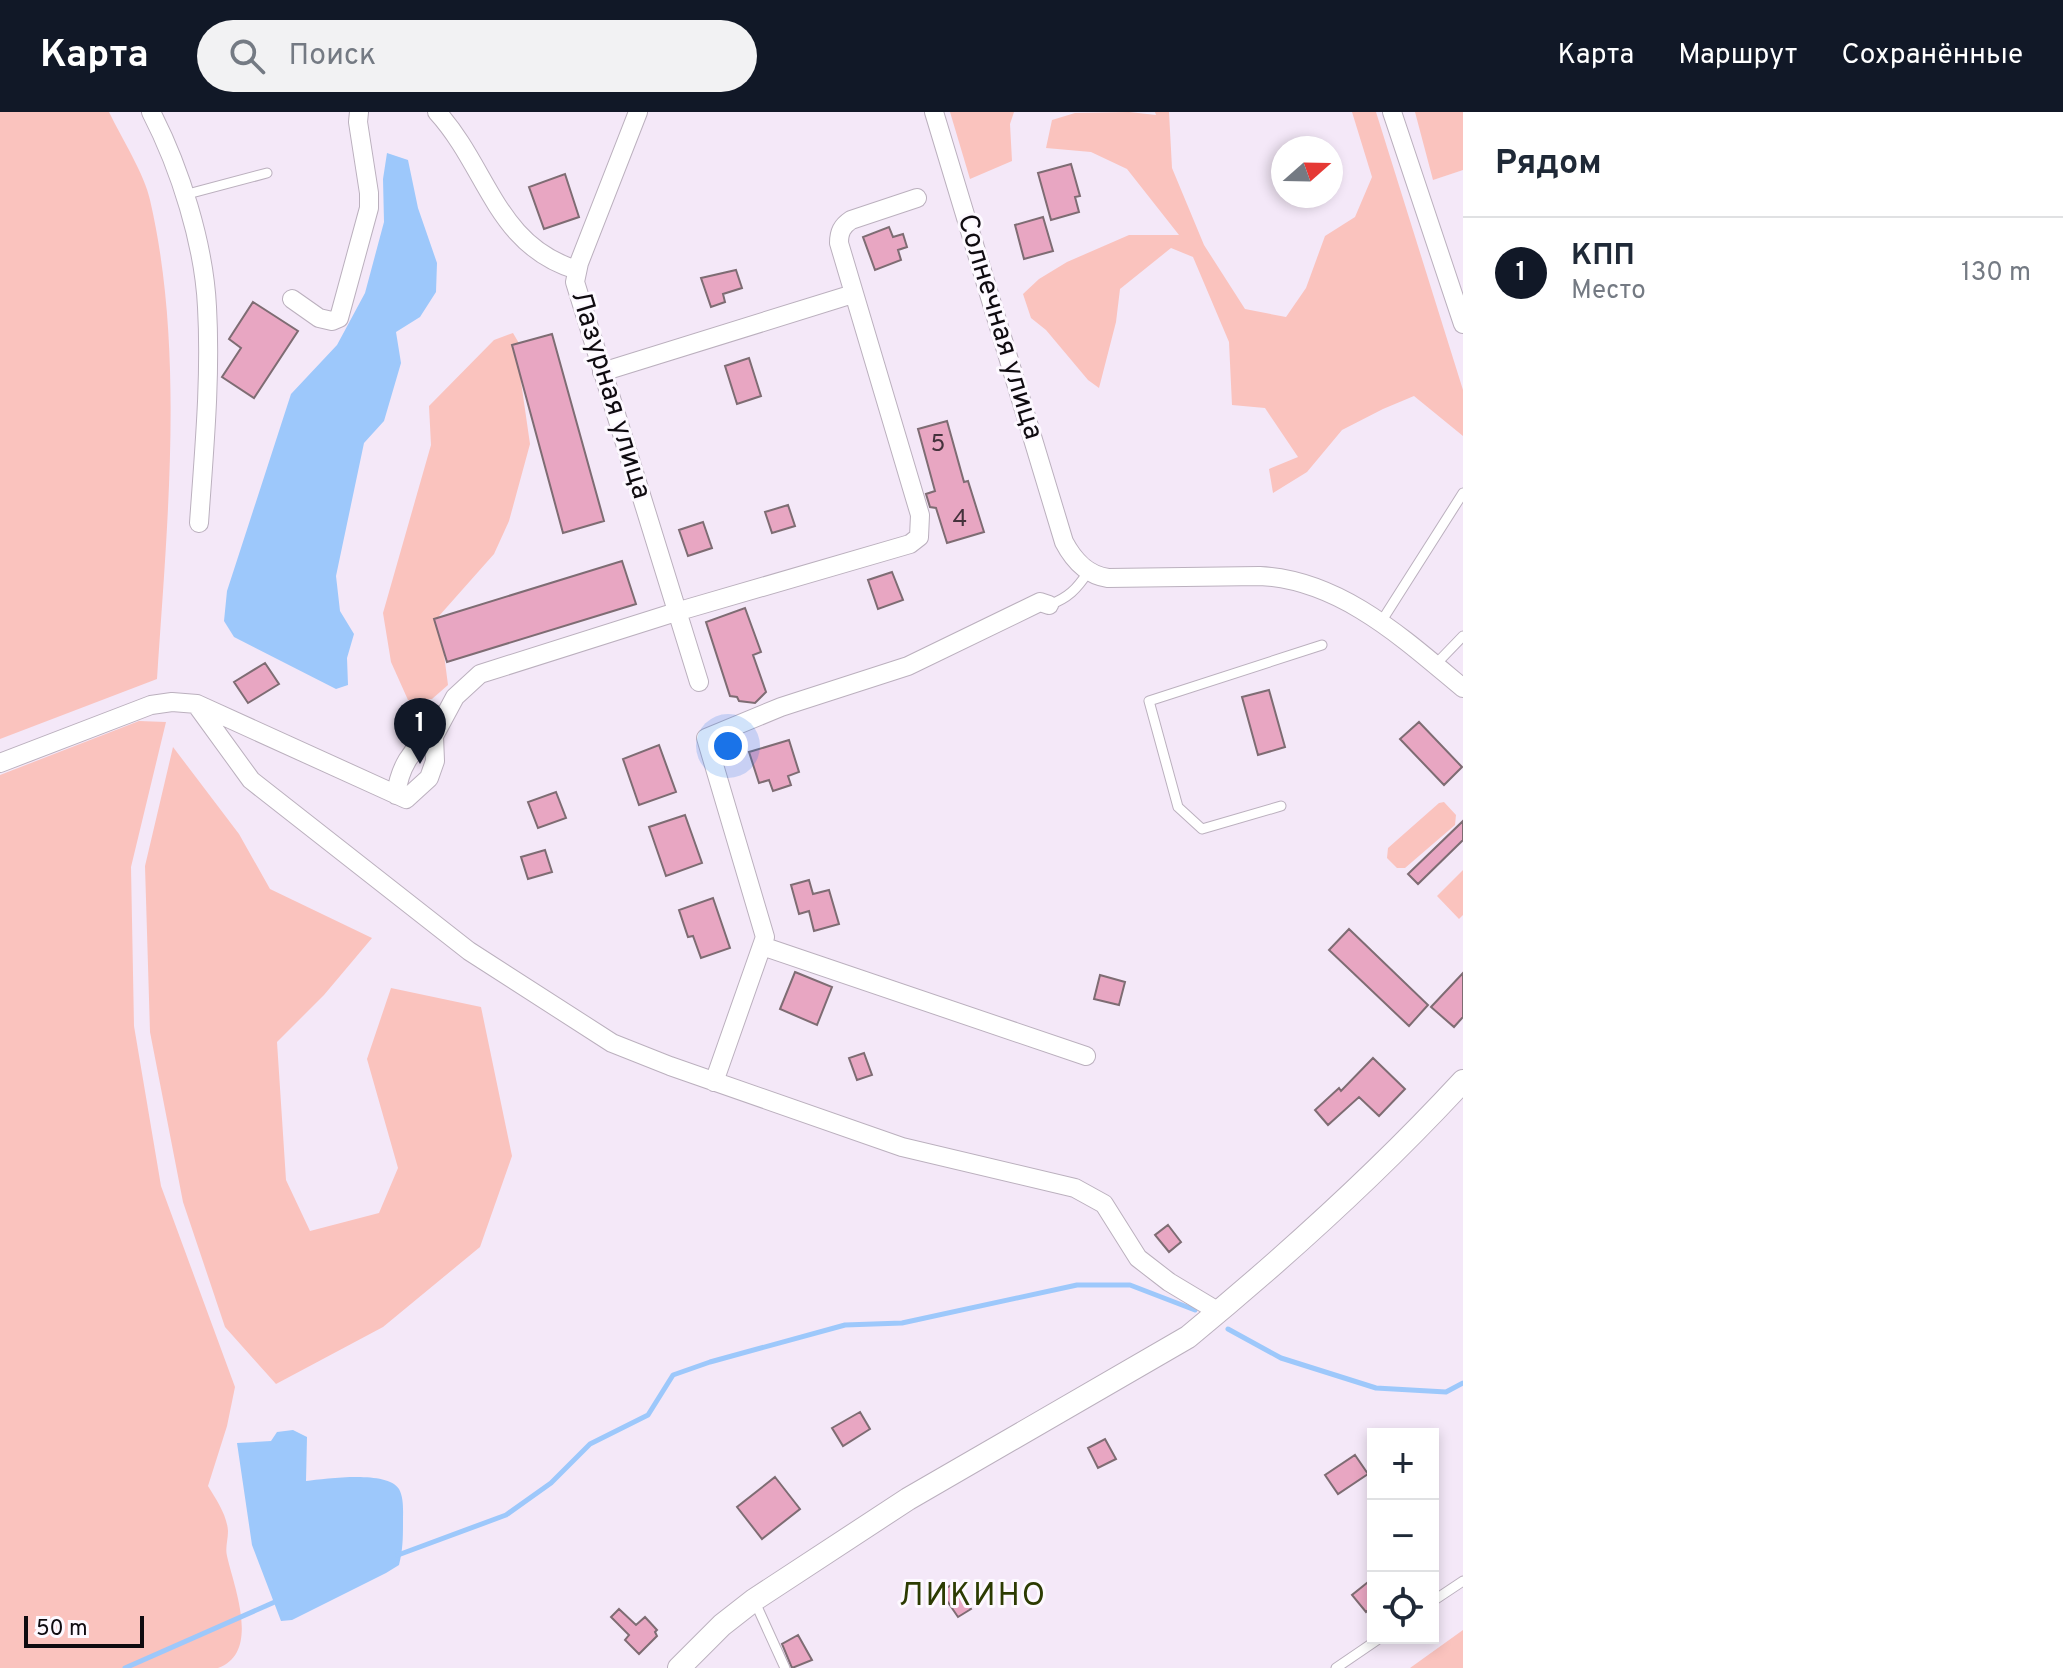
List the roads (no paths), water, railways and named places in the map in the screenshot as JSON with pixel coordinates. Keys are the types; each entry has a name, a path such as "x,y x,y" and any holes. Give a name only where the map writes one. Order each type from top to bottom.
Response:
{"street":[{"path":"151,112 184,195 207,305 208,366 199,523"},
{"path":"292,299 326,321 339,318 369,208 359,112"},
{"path":"437,112 515,232 540,254 557,264 577,270"},
{"name":"Лазурная улица","path":"638,112 575,282 699,682"},
{"name":"Солнечная улица","path":"934,112 1064,542 1088,572"},
{"path":"1392,112 1463,324"},
{"path":"401,797 425,784 433,771 434,736 455,697 480,674 676,612 910,544 919,537 920,515 839,243 839,233 844,225 860,215 917,198"},
{"path":"602,372 853,294"},
{"path":"1088,572 1108,578 1273,577 1329,594 1381,622 1463,688"},
{"path":"714,1082 765,937 706,738 781,707 908,666 1040,602 1049,605"},
{"path":"0,763 151,705 172,702 197,704 401,797"},
{"path":"197,704 251,780 469,951 612,1043 902,1147 1075,1188 1104,1204 1138,1258 1169,1282 1219,1312"},
{"path":"401,797 406,761 420,744 434,736"},
{"path":"762,946 1086,1056"},
{"path":"679,1668 722,1625 754,1600 915,1494 1188,1337 1319,1223 1460,1093"}],"lane":[{"path":"184,195 267,173"},
{"path":"1381,622 1463,493"},
{"path":"1049,605 1064,599 1078,588 1088,572"},
{"path":"1435,665 1463,636"},
{"path":"1281,806 1202,829 1178,807 1149,701 1322,645"},
{"path":"1439,1597 1463,1581"},
{"path":"754,1600 785,1668"},
{"path":"1336,1668 1371,1644"}],"water":[{"path":"387,153 408,160 418,208 437,263 436,292 420,317 396,332 401,363 384,421 364,443 336,576 340,611 354,634 347,658 348,685 336,689 234,637 224,621 227,591 291,394 337,345 365,293 384,222 383,179"},
{"path":"293,1430 307,1437 306,1481 382,1479 399,1489 403,1505 402,1543 399,1565 292,1620 281,1621 252,1545 237,1443 271,1441 277,1432"}],"waterway":[{"path":"398,1555 506,1515 551,1483 590,1444 648,1415 673,1375 710,1362 845,1325 902,1323 1077,1285 1130,1285 1195,1310"},
{"path":"1228,1329 1281,1358 1376,1388 1446,1392 1463,1383"},
{"path":"125,1668 277,1601"}],"place":[{"name":"КПП","path":"420,764"}],"district":[{"name":"ЛИКИНО","path":"973,1597"}]}
